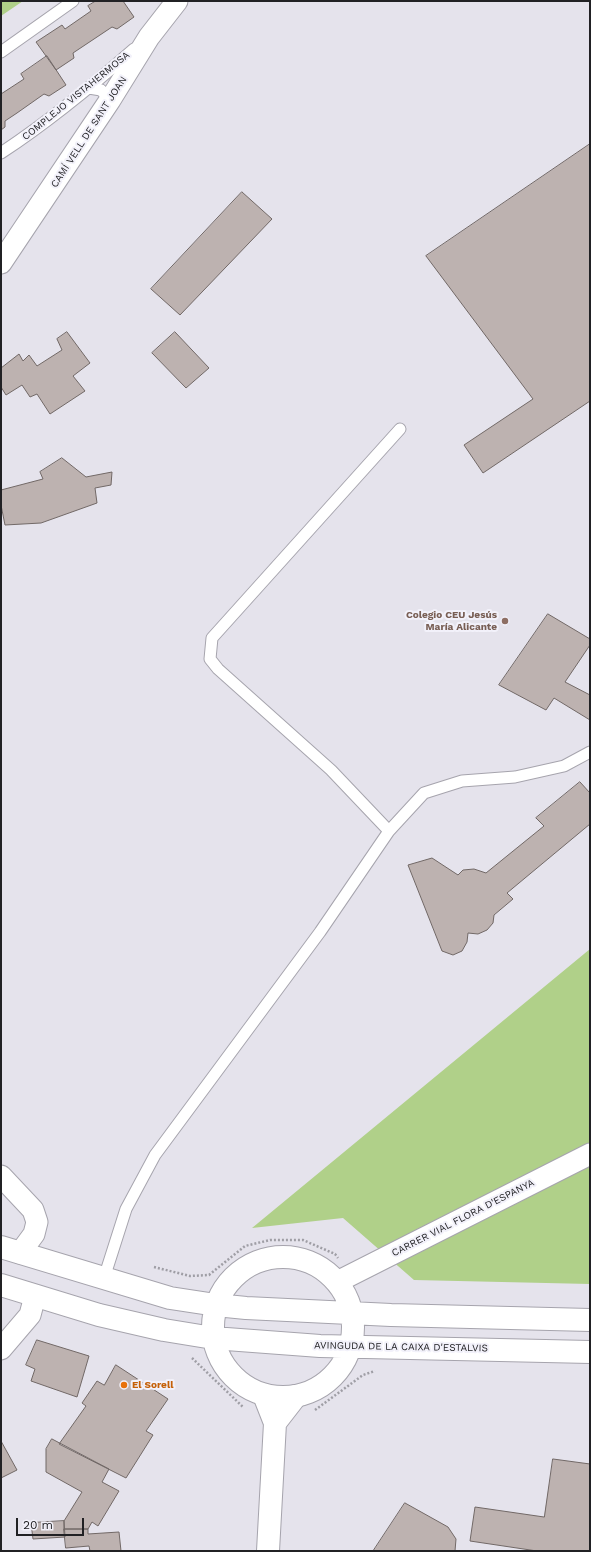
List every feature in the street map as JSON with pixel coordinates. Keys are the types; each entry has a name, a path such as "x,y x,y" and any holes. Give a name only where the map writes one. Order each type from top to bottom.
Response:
{"main road":[{"path":"10,1250 170,1298 216,1305 352,1314 590,1320"},
{"path":"280,1256 302,1259 344,1278 354,1330 351,1346 340,1369 320,1387 308,1393 296,1396 273,1397 249,1389 236,1380 225,1367 217,1353 213,1338 212,1321 216,1305 226,1286 241,1271 259,1260 280,1256"},
{"name":"AVINGUDA DE LA CAIXA D'ESTALVIS","path":"1,1286 100,1315 164,1330 213,1338 320,1346 590,1352"},
{"path":"264,1395 275,1423 268,1551"},
{"path":"275,1423 296,1396"}],"street":[{"name":"CAMÍ VELL DE SANT JOAN","path":"1,263 110,100 171,3"},
{"name":"CARRER VIAL FLORA D'ESPANYA","path":"344,1278 590,1154"},
{"path":"1,1176 33,1210 37,1222 34,1234 10,1250"},
{"path":"1,1349 30,1315 36,1296"}],"lane":[{"path":"1,52 73,1"},
{"name":"COMPLEJO VISTAHERMOSA","path":"1,153 29,135 89,88 149,37"},
{"path":"89,88 101,90 110,100"},
{"path":"389,831 331,770 218,669 210,659 212,638 400,429"},
{"path":"104,1278 126,1209 155,1156 320,932 389,831 424,793 462,781 515,777 564,766 590,752"}],"path":[{"path":"147,1266 190,1276 209,1275 245,1246 270,1240 304,1240 334,1254 344,1278"},
{"path":"189,1355 244,1408"},
{"path":"309,1414 328,1402 363,1375 376,1371"}],"green space":[{"path":"1,1 23,1 1,16"},
{"path":"590,949 590,1284 414,1280 343,1218 252,1228"}],"building":[{"path":"96,1 123,1 134,17 117,29 112,27 73,53 74,58 56,70 36,42 62,25 65,29 91,11 88,6"},
{"path":"47,56 66,85 49,96 44,94 5,121 5,127 1,130 1,94 24,79 21,74"},
{"path":"590,144 590,401 483,473 464,445 533,399 426,256"},
{"path":"242,192 272,219 180,315 151,289"},
{"path":"67,332 90,363 73,376 85,391 50,414 37,394 30,397 22,385 6,395 1,387 1,368 19,354 23,361 29,355 37,366 62,350 57,339"},
{"path":"175,332 209,368 186,388 152,353"},
{"path":"62,458 86,477 112,472 111,485 95,488 97,503 41,523 5,525 1,505 1,490 43,479 40,472"},
{"path":"548,614 590,639 590,645 565,682 590,695 590,720 554,698 546,710 499,685"},
{"path":"580,782 590,793 590,824 507,893 513,899 494,915 493,923 487,930 478,934 468,933 467,942 462,951 453,955 442,951 408,865 432,858 458,875 463,870 474,869 486,873 544,826 536,818"},
{"path":"37,1340 89,1356 77,1397 31,1381 35,1369 26,1365"},
{"path":"116,1365 168,1399 146,1431 153,1435 126,1478 59,1444 86,1406 82,1403 97,1381 104,1385"},
{"path":"52,1439 109,1469 102,1482 119,1491 98,1526 92,1522 88,1529 64,1529 64,1521 82,1492 46,1472 46,1449"},
{"path":"1,1441 17,1470 1,1478"},
{"path":"553,1459 590,1464 590,1551 537,1551 470,1541 475,1507 544,1517"},
{"path":"405,1503 448,1527 456,1539 455,1551 374,1550"},
{"path":"64,1521 65,1537 33,1539 31,1523"},
{"path":"64,1529 88,1529 88,1534 119,1532 121,1551 90,1551 89,1546 66,1548"}],"place":[{"name":"Colegio CEU Jesús María Alicante","path":"505,621"},
{"name":"El Sorell","path":"124,1385"}]}
